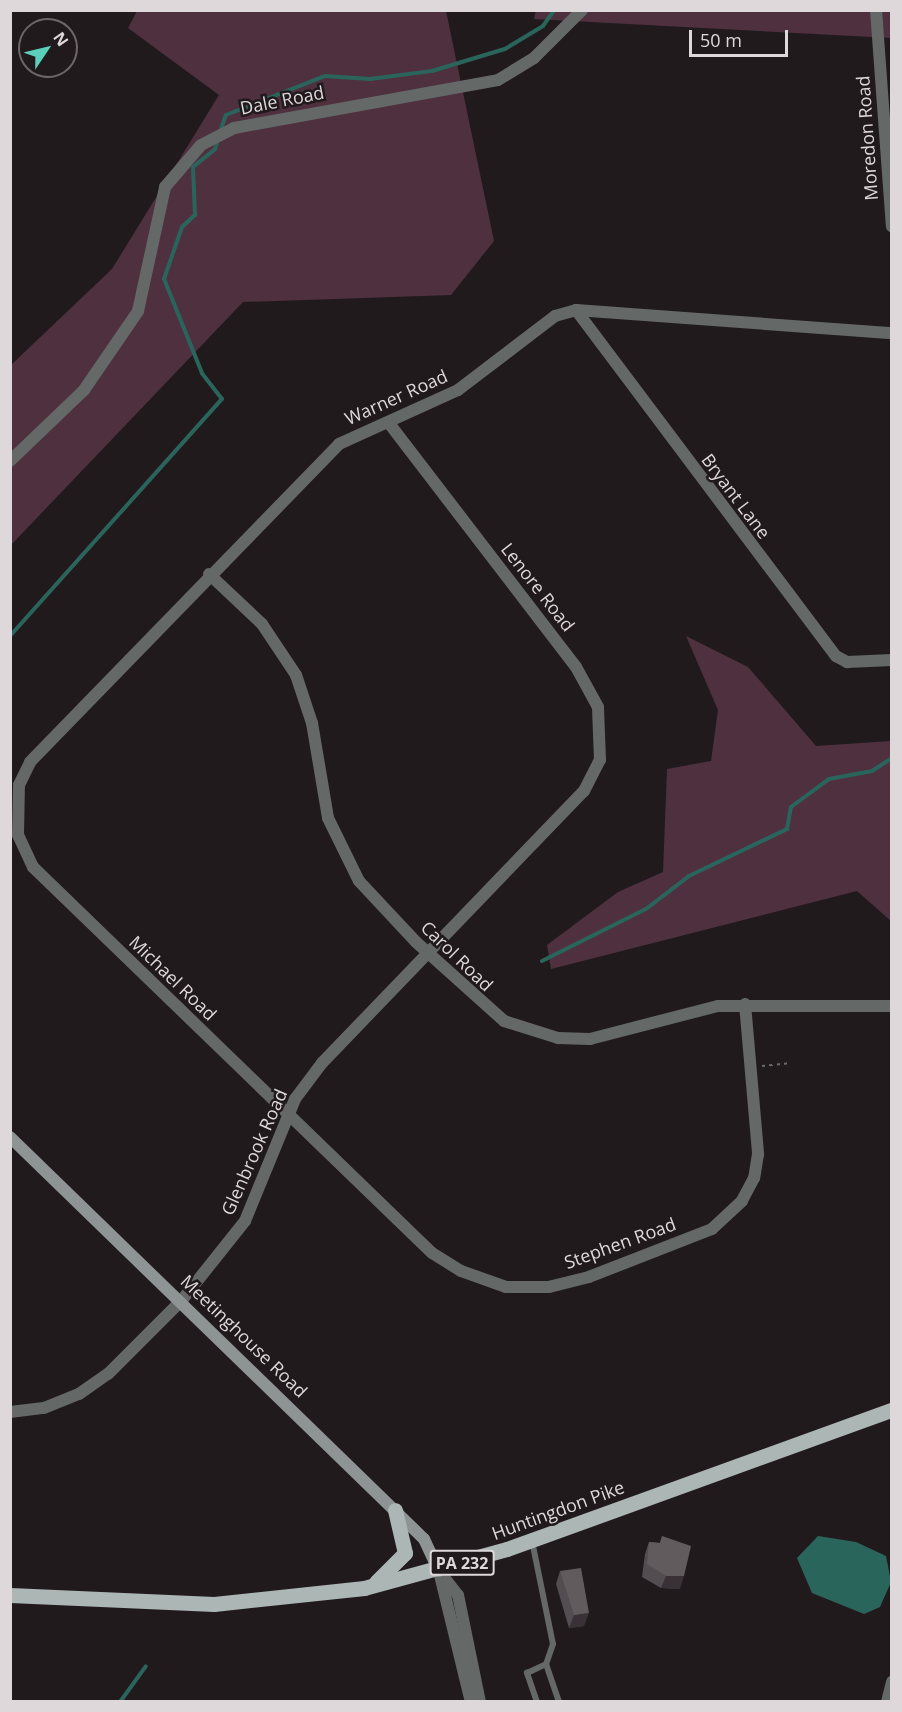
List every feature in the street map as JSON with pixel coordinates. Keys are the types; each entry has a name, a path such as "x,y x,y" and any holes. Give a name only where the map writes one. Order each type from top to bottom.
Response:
{"main road":[{"name":"Huntingdon Pike","path":"10,1596 214,1604 364,1588 439,1571 532,1540 891,1410"},
{"path":"364,1588 391,1572 405,1554 395,1510"}],"street":[{"name":"Dale Road","path":"10,461 84,390 138,311 165,187 201,145 234,128 498,80 534,58 582,10"},
{"name":"Moredon Road","path":"876,10 891,226"},
{"name":"Warner Road","path":"33,867 18,835 19,785 30,762 209,574 339,444 373,424 388,423 458,390 555,316 576,310 891,333"},
{"name":"Bryant Lane","path":"576,310 836,656 848,663 891,660"},
{"name":"Lenore Road","path":"388,423 576,667 598,707 600,760 584,791"},
{"name":"Carol Road","path":"209,574 280,648 305,698 328,818 342,852 378,905 427,953 504,1021 558,1038 590,1039 745,1004 891,1006"},
{"name":"Glenbrook Road","path":"10,1412 44,1408 79,1394 108,1374 182,1300 245,1221 289,1114 322,1063 584,791"},
{"name":"Michael Road","path":"33,867 289,1114"},
{"name":"Stephen Road","path":"289,1114 432,1253 460,1271 506,1287 549,1287 712,1229 742,1201 754,1178 758,1154 745,1004"},
{"name":"Meetinghouse Road","path":"10,1137 182,1300 395,1510 433,1551 439,1571"},
{"path":"439,1571 471,1701"},
{"path":"439,1571 458,1595 480,1701"},
{"path":"887,1701 891,1682"}],"lane":[{"path":"532,1540 553,1644 546,1664 559,1701"},
{"path":"537,1701 526,1673 546,1664"}],"path":[{"path":"759,1066 789,1063"}],"shaded area":[{"path":"536,10 891,11 891,38 534,19"},
{"path":"137,11 446,11 494,241 451,295 243,302 11,545 11,365 112,269 219,95 128,28"},
{"path":"686,636 748,667 816,746 891,741 891,921 857,891 551,969 547,945 618,892 663,872 667,769 711,761 718,710"},
{"path":"818,1536 856,1542 886,1556 891,1582 880,1607 864,1614 812,1593 797,1558"}],"building":[{"path":"662,1536 691,1546 684,1576 666,1576 647,1564 649,1542 660,1543"},
{"path":"581,1568 589,1613 574,1615 560,1571"}],"waterway":[{"path":"220,132 226,115 325,76 370,79 432,71 505,49 543,26 554,10"},
{"path":"10,636 222,399 202,373 164,279 182,227 195,215 193,167 215,149 218,139"},
{"path":"542,961 646,909 689,876 787,829 791,807 829,779 872,771 892,758"},
{"path":"120,1702 146,1666"}]}
